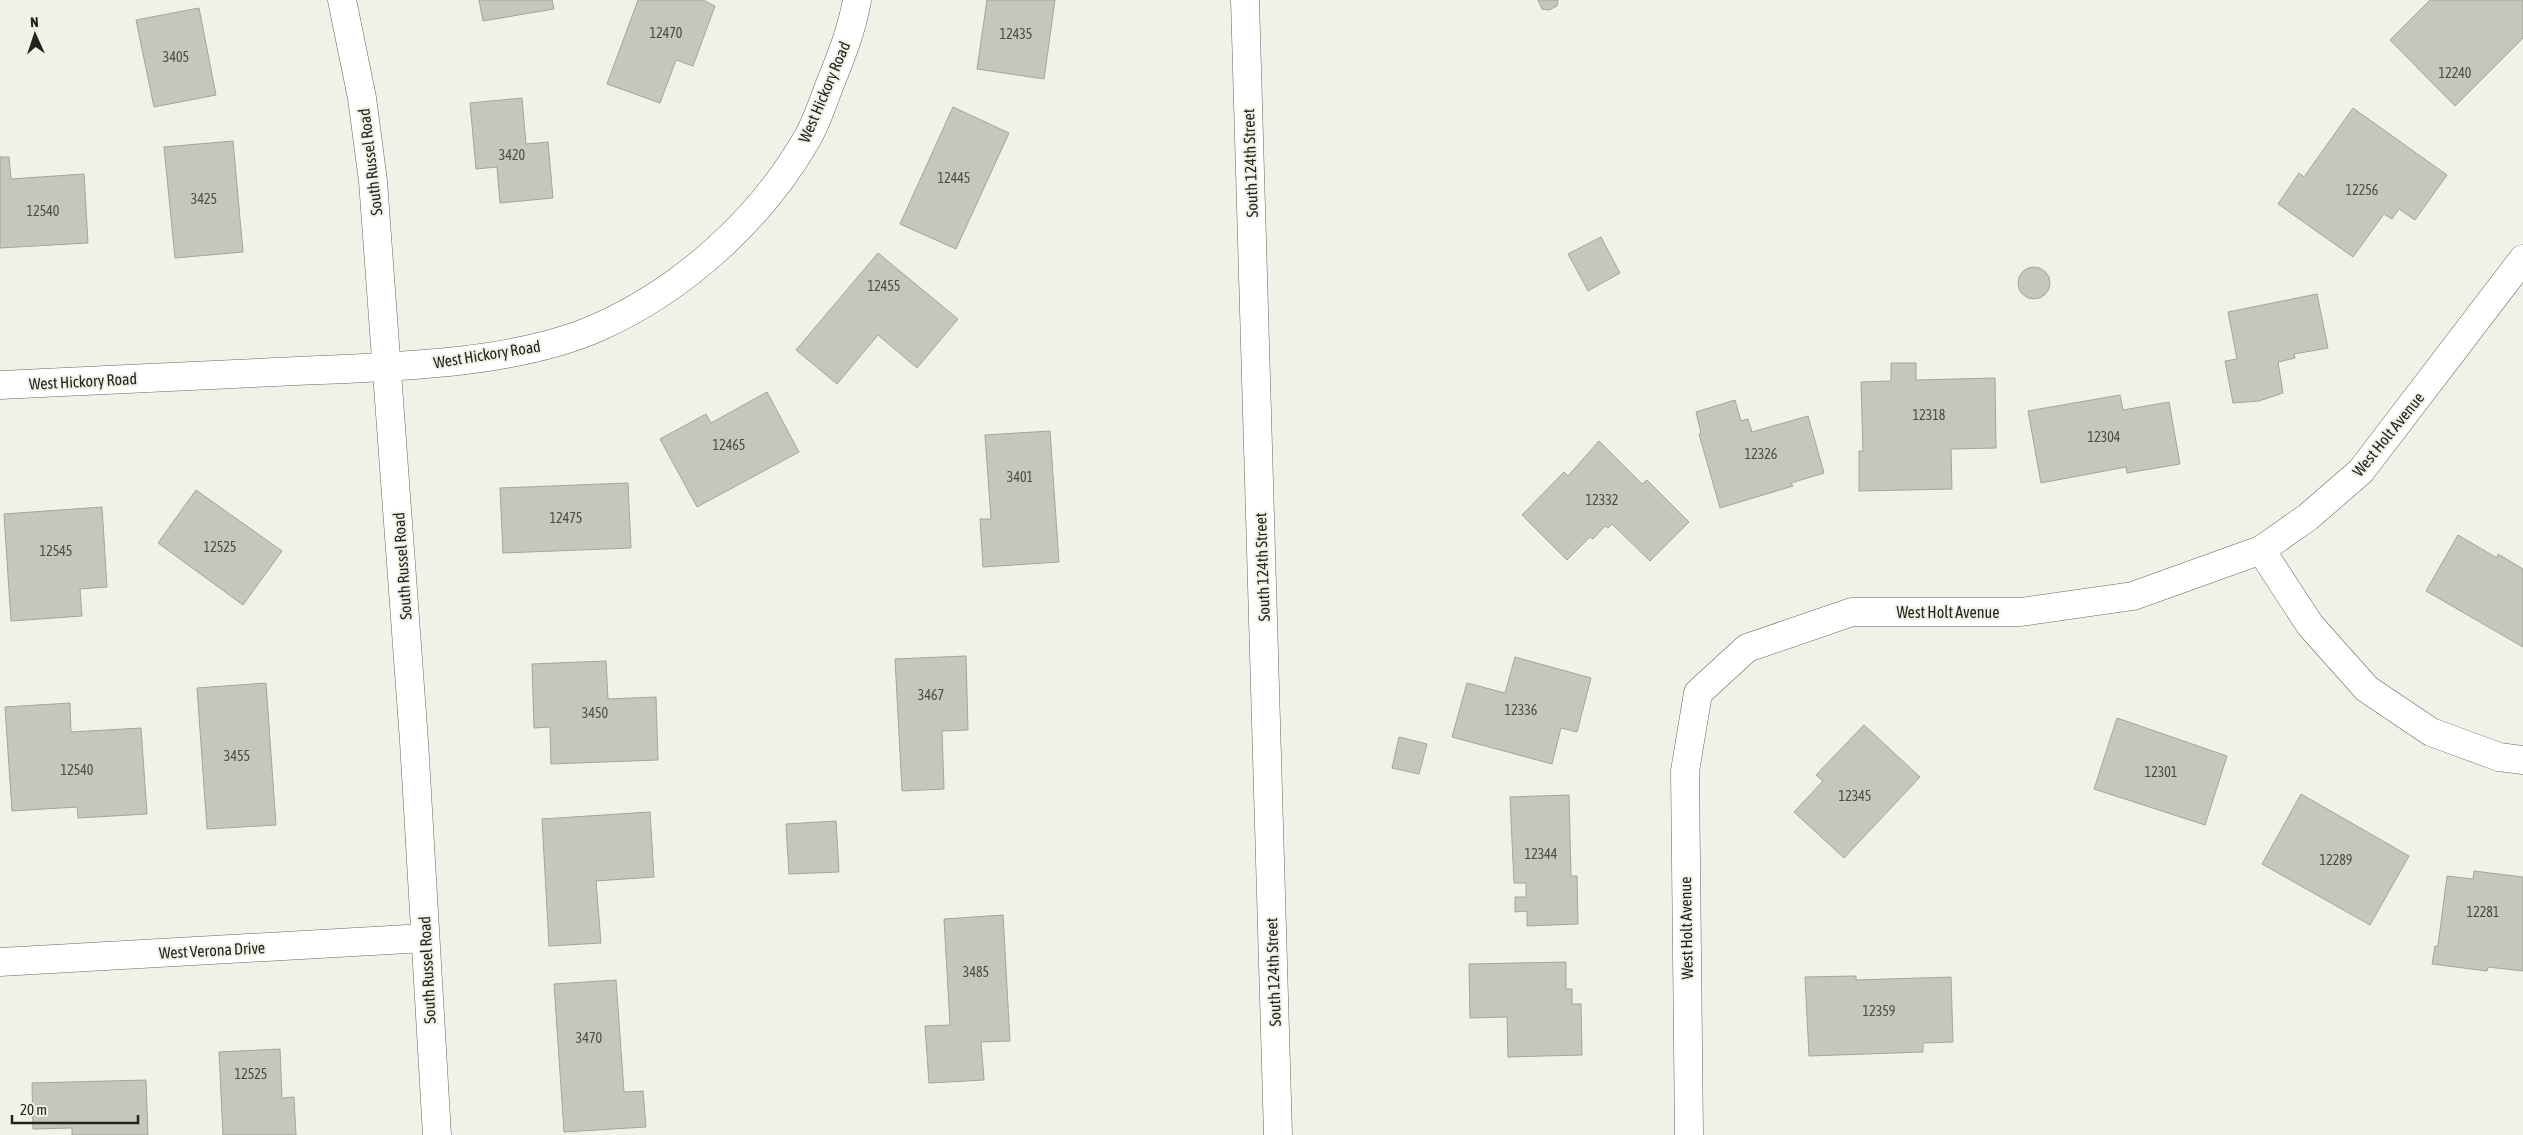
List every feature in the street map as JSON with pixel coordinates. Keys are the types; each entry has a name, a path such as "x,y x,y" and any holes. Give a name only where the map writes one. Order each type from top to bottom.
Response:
{"street":[{"name":"South Russel Road","path":"342,0 362,98 374,181 414,741 437,1135"},
{"name":"West Hickory Road","path":"0,385 388,367 490,356 543,346 599,328 670,289 724,243 777,184 809,136 837,66 854,17 857,0"},
{"name":"South 124th Street","path":"1245,0 1278,1135"},
{"name":"West Holt Avenue","path":"1689,1135 1685,771 1698,693 1747,648 1852,612 2021,612 2133,596 2261,550 2308,517 2361,471 2523,258"},
{"path":"2261,550 2310,625 2367,689 2431,732 2499,757 2523,760"},
{"name":"West Verona Drive","path":"0,962 425,938"}],"building":[{"path":"479,0 552,0 554,9 483,21"},
{"path":"638,0 703,0 715,6 693,66 676,60 660,103 607,84"},
{"path":"987,0 1055,0 1044,79 977,69"},
{"path":"1538,0 1558,0 1557,6 1549,10 1542,9"},
{"path":"2430,0 2523,0 2523,38 2455,106 2390,40"},
{"path":"199,8 216,95 154,107 136,20"},
{"path":"522,98 526,144 548,142 553,198 500,203 497,167 476,169 470,103"},
{"path":"953,107 1009,133 956,249 900,224"},
{"path":"2353,108 2447,175 2415,220 2399,209 2392,219 2384,214 2353,257 2278,204 2299,173 2304,177"},
{"path":"233,141 243,252 175,258 164,147"},
{"path":"0,157 9,157 11,179 84,174 88,243 0,248"},
{"path":"1601,237 1620,273 1588,291 1568,254"},
{"path":"878,253 958,319 917,368 878,335 837,384 796,350"},
{"path":"2034,267 2045,272 2050,283 2045,294 2034,299 2023,294 2018,283 2023,272"},
{"path":"2317,294 2328,348 2294,354 2295,358 2278,362 2283,393 2259,401 2233,403 2225,361 2237,359 2228,312"},
{"path":"1891,363 1916,363 1916,380 1995,378 1996,448 1951,449 1952,489 1859,491 1859,451 1863,451 1861,382 1891,381"},
{"path":"767,392 799,452 697,507 660,439 706,414 711,423"},
{"path":"2120,395 2123,410 2169,402 2180,464 2127,473 2126,467 2041,483 2028,411"},
{"path":"1735,400 1741,421 1748,419 1752,432 1808,416 1824,473 1791,483 1793,486 1720,508 1699,434 1701,433 1696,412"},
{"path":"1050,431 1059,562 983,567 980,519 991,519 985,435"},
{"path":"1599,441 1642,484 1647,480 1689,522 1650,561 1612,524 1608,528 1605,526 1593,539 1590,537 1567,560 1522,515 1564,472 1568,476"},
{"path":"628,483 631,548 503,553 500,488"},
{"path":"196,490 282,551 243,605 158,543"},
{"path":"102,507 107,587 80,589 82,616 11,621 4,514"},
{"path":"2458,535 2497,558 2498,554 2523,569 2523,647 2426,591"},
{"path":"966,656 968,730 942,731 944,789 902,791 895,659"},
{"path":"1515,657 1591,678 1577,732 1561,728 1552,764 1452,737 1467,683 1505,693"},
{"path":"606,661 608,699 656,697 658,760 551,764 550,727 534,728 532,664"},
{"path":"266,683 276,825 207,829 197,688"},
{"path":"70,703 71,732 141,728 147,814 78,818 77,807 12,811 5,707"},
{"path":"2117,718 2227,756 2205,825 2094,789"},
{"path":"1864,725 1920,777 1844,858 1794,812 1823,781 1816,775"},
{"path":"1399,737 1427,744 1419,774 1392,768"},
{"path":"2301,794 2409,856 2370,925 2262,864"},
{"path":"1569,795 1571,876 1577,876 1578,924 1527,926 1527,911 1515,912 1515,897 1526,897 1526,883 1514,883 1510,797"},
{"path":"650,812 654,877 596,881 601,943 549,946 542,819"},
{"path":"836,821 839,872 789,874 786,824"},
{"path":"2474,871 2523,877 2523,971 2488,967 2487,971 2432,964 2435,946 2438,946 2447,876 2473,879"},
{"path":"1003,915 1010,1041 981,1042 984,1080 929,1083 925,1026 950,1025 944,919"},
{"path":"1566,962 1566,989 1572,989 1572,1004 1581,1004 1582,1055 1508,1057 1507,1017 1470,1018 1469,964"},
{"path":"1856,976 1856,980 1951,977 1953,1042 1923,1043 1923,1052 1809,1056 1805,977"},
{"path":"616,980 624,1092 643,1091 646,1127 564,1132 554,984"},
{"path":"280,1049 282,1098 294,1097 296,1135 223,1135 219,1052"},
{"path":"146,1080 148,1135 72,1135 72,1128 33,1129 32,1083"}]}
